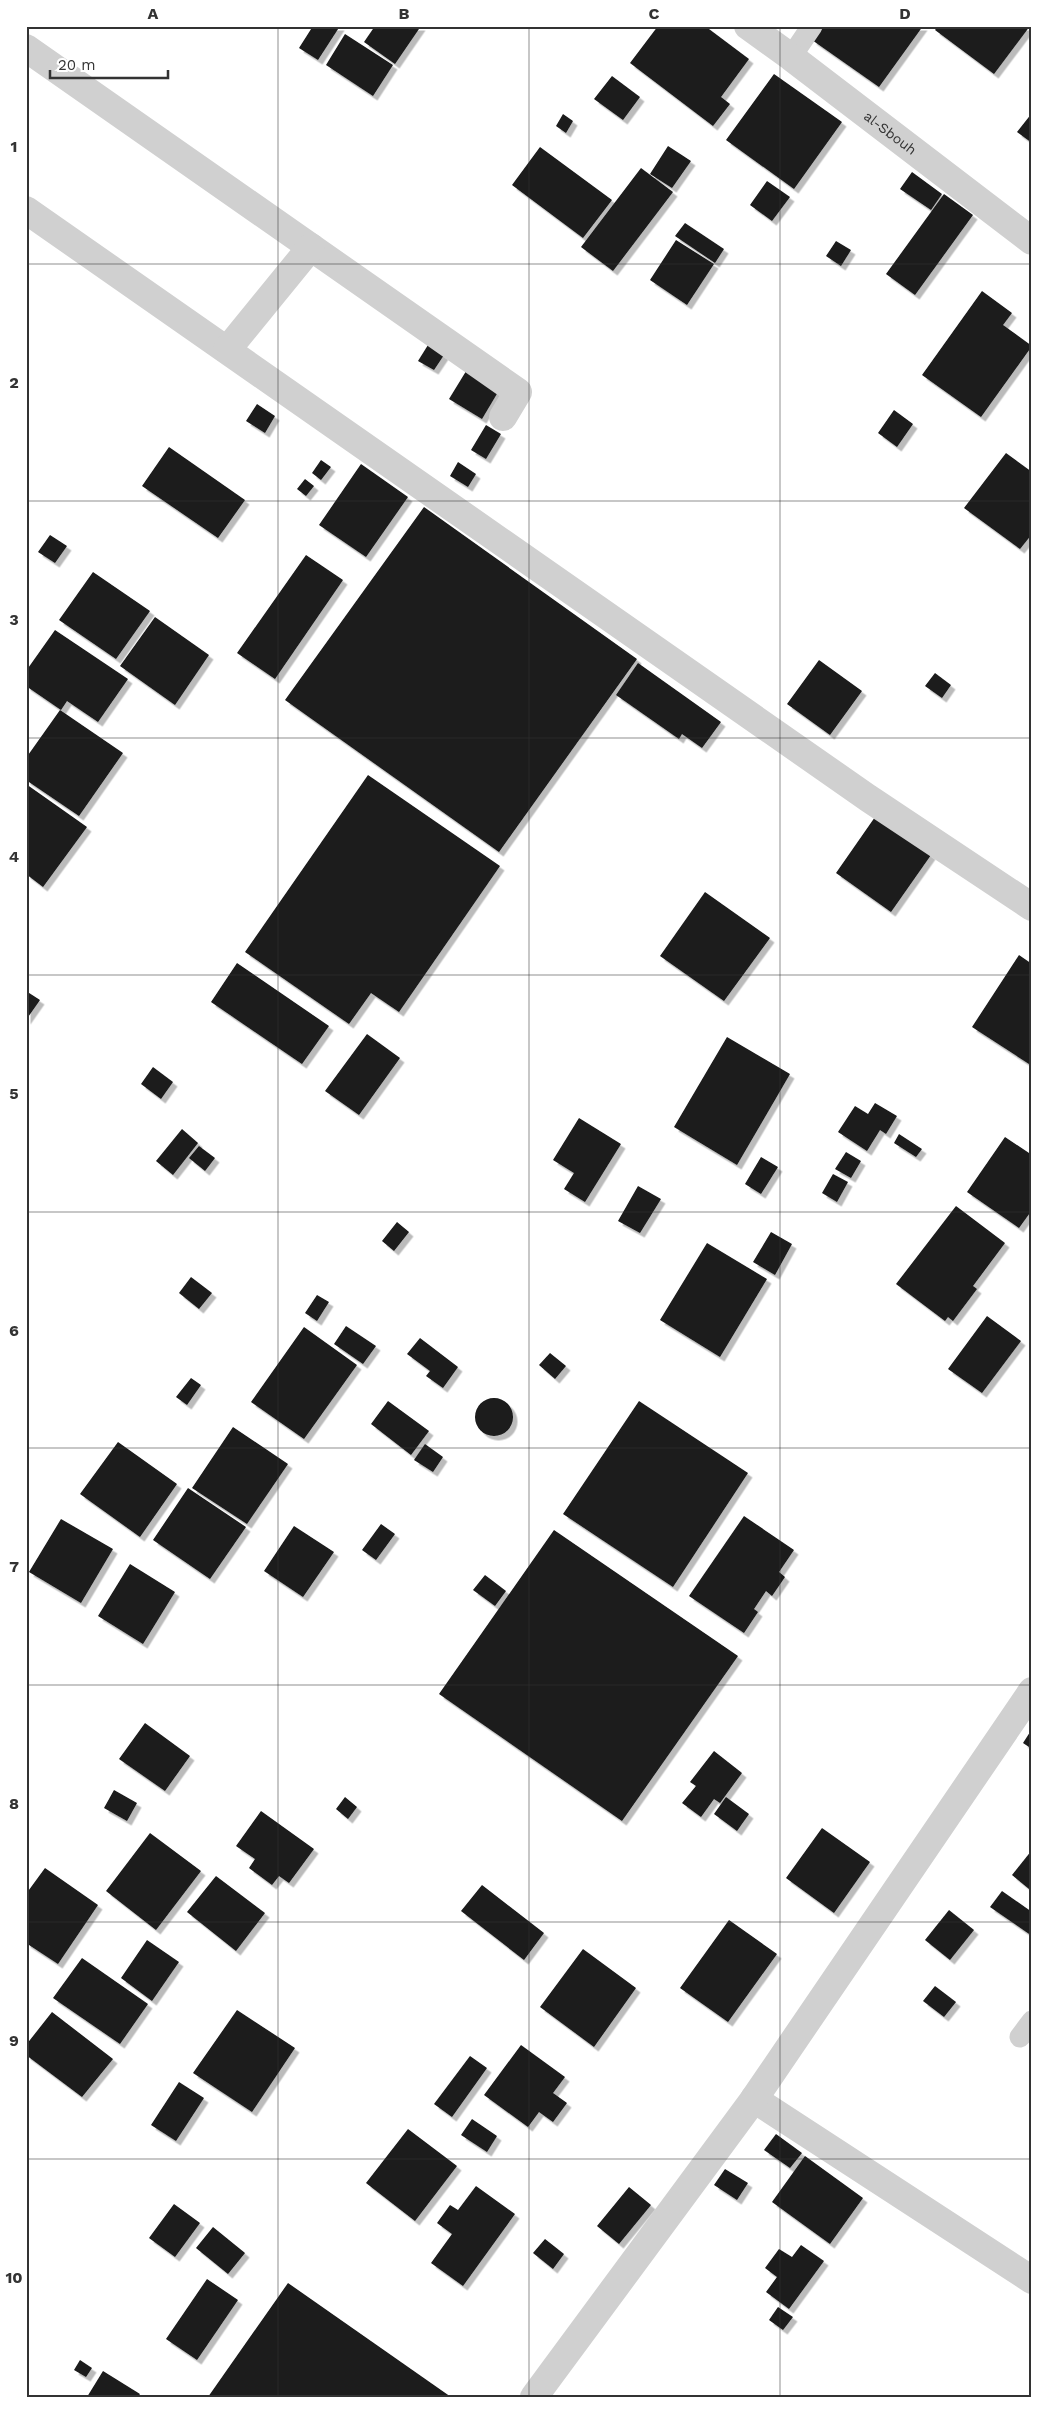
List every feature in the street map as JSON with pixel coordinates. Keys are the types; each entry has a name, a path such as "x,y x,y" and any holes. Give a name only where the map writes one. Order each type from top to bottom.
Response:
{"street":[{"name":"al-Sbouh","path":"748,26 1032,241"},
{"path":"26,48 518,392 503,417"},
{"path":"26,210 868,798 1032,906"},
{"path":"227,350 311,247"},
{"path":"534,2397 754,2099 1032,1691"},
{"path":"754,2099 1032,2280"}],"lane":[{"path":"791,57 812,26"}],"building":[{"path":"313,26 340,26 318,60 299,48"},
{"path":"375,26 421,26 395,64 364,42"},
{"path":"658,26 705,26 749,59 721,97 730,104 713,126 630,63"},
{"path":"822,26 923,26 879,87 812,40"},
{"path":"938,26 1030,26 994,74 935,30"},
{"path":"345,34 393,65 373,96 326,65"},
{"path":"774,74 842,122 794,189 726,140"},
{"path":"612,76 640,97 623,120 594,99"},
{"path":"1032,113 1032,143 1017,132"},
{"path":"563,114 573,121 566,133 556,126"},
{"path":"668,146 691,161 672,188 650,174"},
{"path":"540,147 612,200 583,238 512,185"},
{"path":"641,168 673,192 613,271 581,247"},
{"path":"912,172 942,194 931,210 900,189"},
{"path":"767,181 790,197 772,221 750,205"},
{"path":"944,194 973,215 915,295 886,274"},
{"path":"685,223 724,249 715,263 675,236"},
{"path":"676,240 714,264 687,305 650,280"},
{"path":"836,241 851,250 841,266 826,256"},
{"path":"982,291 1012,313 1003,325 1032,346 981,417 922,375"},
{"path":"428,345 444,355 434,370 418,361"},
{"path":"468,368 501,387 482,419 449,399"},
{"path":"257,404 275,416 265,433 246,421"},
{"path":"894,410 913,424 897,447 878,433"},
{"path":"486,425 501,434 486,459 471,450"},
{"path":"169,447 245,500 218,538 142,486"},
{"path":"1006,453 1032,472 1032,534 1020,549 964,508"},
{"path":"321,460 331,467 321,480 312,473"},
{"path":"458,462 476,474 468,487 450,476"},
{"path":"361,464 408,497 366,557 319,525"},
{"path":"305,479 314,486 306,496 297,489"},
{"path":"424,507 637,659 499,852 285,700"},
{"path":"50,535 67,546 55,563 38,552"},
{"path":"306,555 343,580 275,679 237,653"},
{"path":"93,572 150,611 116,659 59,620"},
{"path":"155,617 209,655 175,705 120,666"},
{"path":"55,630 128,679 98,722 67,701 61,710 26,686 26,671"},
{"path":"819,660 862,691 830,735 787,704"},
{"path":"638,663 721,722 702,748 682,734 679,739 616,695"},
{"path":"935,673 951,685 942,698 925,686"},
{"path":"60,710 123,753 79,816 26,780 26,758"},
{"path":"368,775 500,866 399,1012 371,993 349,1024 245,952"},
{"path":"26,784 87,827 43,887 26,874"},
{"path":"875,817 931,855 891,912 836,873"},
{"path":"705,892 770,938 724,1001 660,956"},
{"path":"1019,955 1032,964 1032,1060 1029,1064 972,1027"},
{"path":"237,963 329,1026 302,1064 211,1002"},
{"path":"26,991 40,1000 26,1020"},
{"path":"367,1034 400,1058 359,1115 325,1091"},
{"path":"727,1037 790,1074 737,1165 674,1127"},
{"path":"153,1067 173,1082 161,1099 141,1084"},
{"path":"875,1103 897,1116 886,1134 880,1130 867,1151 838,1132 855,1106 868,1114"},
{"path":"579,1118 621,1144 585,1202 564,1189 574,1173 553,1160"},
{"path":"182,1129 198,1143 173,1175 156,1161"},
{"path":"899,1134 922,1149 916,1157 894,1143"},
{"path":"1005,1137 1032,1155 1032,1210 1019,1228 967,1192"},
{"path":"199,1146 215,1158 205,1171 189,1158"},
{"path":"846,1152 861,1161 851,1178 835,1169"},
{"path":"761,1157 778,1167 761,1194 745,1184"},
{"path":"833,1174 848,1182 837,1202 822,1193"},
{"path":"638,1186 661,1199 640,1233 618,1221"},
{"path":"956,1206 1005,1243 973,1286 977,1289 953,1321 948,1317 945,1321 896,1284"},
{"path":"397,1222 409,1232 394,1251 382,1241"},
{"path":"771,1232 792,1244 775,1275 753,1262"},
{"path":"707,1243 767,1279 720,1357 660,1320"},
{"path":"191,1277 212,1293 199,1309 179,1293"},
{"path":"317,1295 329,1302 317,1321 305,1313"},
{"path":"987,1316 1021,1341 982,1393 948,1369"},
{"path":"346,1326 376,1346 363,1364 334,1344"},
{"path":"304,1327 357,1365 304,1439 251,1402"},
{"path":"420,1338 458,1367 443,1388 426,1376 430,1371 407,1354"},
{"path":"550,1353 566,1366 555,1379 539,1365"},
{"path":"191,1378 201,1385 187,1405 176,1397"},
{"path":"494,1398 507,1404 513,1417 507,1430 494,1436 481,1430 475,1417 481,1404"},
{"path":"388,1401 429,1431 411,1455 371,1424"},
{"path":"639,1401 748,1473 673,1587 563,1514"},
{"path":"233,1427 288,1464 247,1524 192,1488"},
{"path":"118,1442 177,1484 140,1537 80,1494"},
{"path":"425,1444 443,1457 433,1472 414,1460"},
{"path":"188,1488 246,1527 210,1579 153,1540"},
{"path":"744,1516 794,1550 779,1572 785,1577 772,1596 766,1591 754,1609 758,1612 744,1633 689,1596"},
{"path":"61,1519 113,1549 81,1603 29,1572"},
{"path":"381,1524 395,1534 376,1560 362,1550"},
{"path":"294,1526 334,1552 303,1597 264,1571"},
{"path":"554,1530 738,1656 622,1821 439,1694"},
{"path":"130,1564 175,1592 143,1644 98,1616"},
{"path":"485,1575 506,1591 495,1606 473,1590"},
{"path":"145,1723 190,1756 165,1791 119,1759"},
{"path":"1032,1729 1032,1749 1023,1743"},
{"path":"714,1751 742,1773 720,1803 714,1799 701,1817 682,1803 696,1786 690,1782"},
{"path":"114,1790 137,1803 127,1821 104,1808"},
{"path":"345,1797 357,1807 348,1819 336,1809"},
{"path":"726,1797 749,1814 737,1831 714,1814"},
{"path":"261,1811 314,1849 289,1883 279,1876 272,1885 249,1868 255,1859 236,1846"},
{"path":"822,1828 870,1862 834,1913 786,1878"},
{"path":"150,1833 201,1871 156,1930 106,1891"},
{"path":"1032,1850 1032,1885 1029,1889 1012,1875"},
{"path":"45,1868 98,1905 58,1964 26,1943 26,1894"},
{"path":"216,1876 265,1913 236,1951 187,1912"},
{"path":"482,1885 544,1933 524,1960 461,1911"},
{"path":"1002,1891 1032,1912 1032,1936 990,1907"},
{"path":"949,1910 974,1930 950,1960 925,1940"},
{"path":"729,1920 777,1954 728,2022 680,1988"},
{"path":"147,1940 179,1962 152,2001 121,1978"},
{"path":"583,1949 636,1988 594,2047 540,2007"},
{"path":"82,1958 148,2004 120,2044 53,1998"},
{"path":"935,1986 956,2002 944,2017 923,2001"},
{"path":"237,2010 295,2048 252,2112 193,2073"},
{"path":"52,2012 113,2059 82,2097 26,2055 26,2045"},
{"path":"521,2045 565,2077 553,2093 567,2103 553,2122 539,2112 528,2127 484,2095"},
{"path":"470,2056 487,2068 452,2117 434,2104"},
{"path":"179,2082 204,2098 176,2141 151,2125"},
{"path":"472,2119 497,2136 487,2152 461,2135"},
{"path":"408,2129 457,2166 415,2221 366,2183"},
{"path":"776,2134 802,2153 790,2168 764,2150"},
{"path":"805,2156 863,2198 830,2244 772,2202"},
{"path":"725,2169 748,2183 737,2200 714,2185"},
{"path":"476,2186 515,2214 463,2286 431,2263 452,2234 437,2223 450,2205 458,2210"},
{"path":"629,2187 651,2205 619,2244 597,2226"},
{"path":"174,2204 200,2223 175,2257 149,2238"},
{"path":"213,2227 245,2253 228,2274 196,2248"},
{"path":"545,2239 564,2254 553,2269 533,2253"},
{"path":"801,2245 824,2261 789,2309 766,2292 777,2277 765,2268 779,2249 792,2257"},
{"path":"207,2279 238,2300 197,2360 166,2339"},
{"path":"288,2283 451,2397 208,2397"},
{"path":"778,2307 793,2317 783,2330 769,2320"},
{"path":"80,2360 92,2368 86,2377 74,2370"},
{"path":"103,2371 140,2394 138,2397 87,2397"}]}
